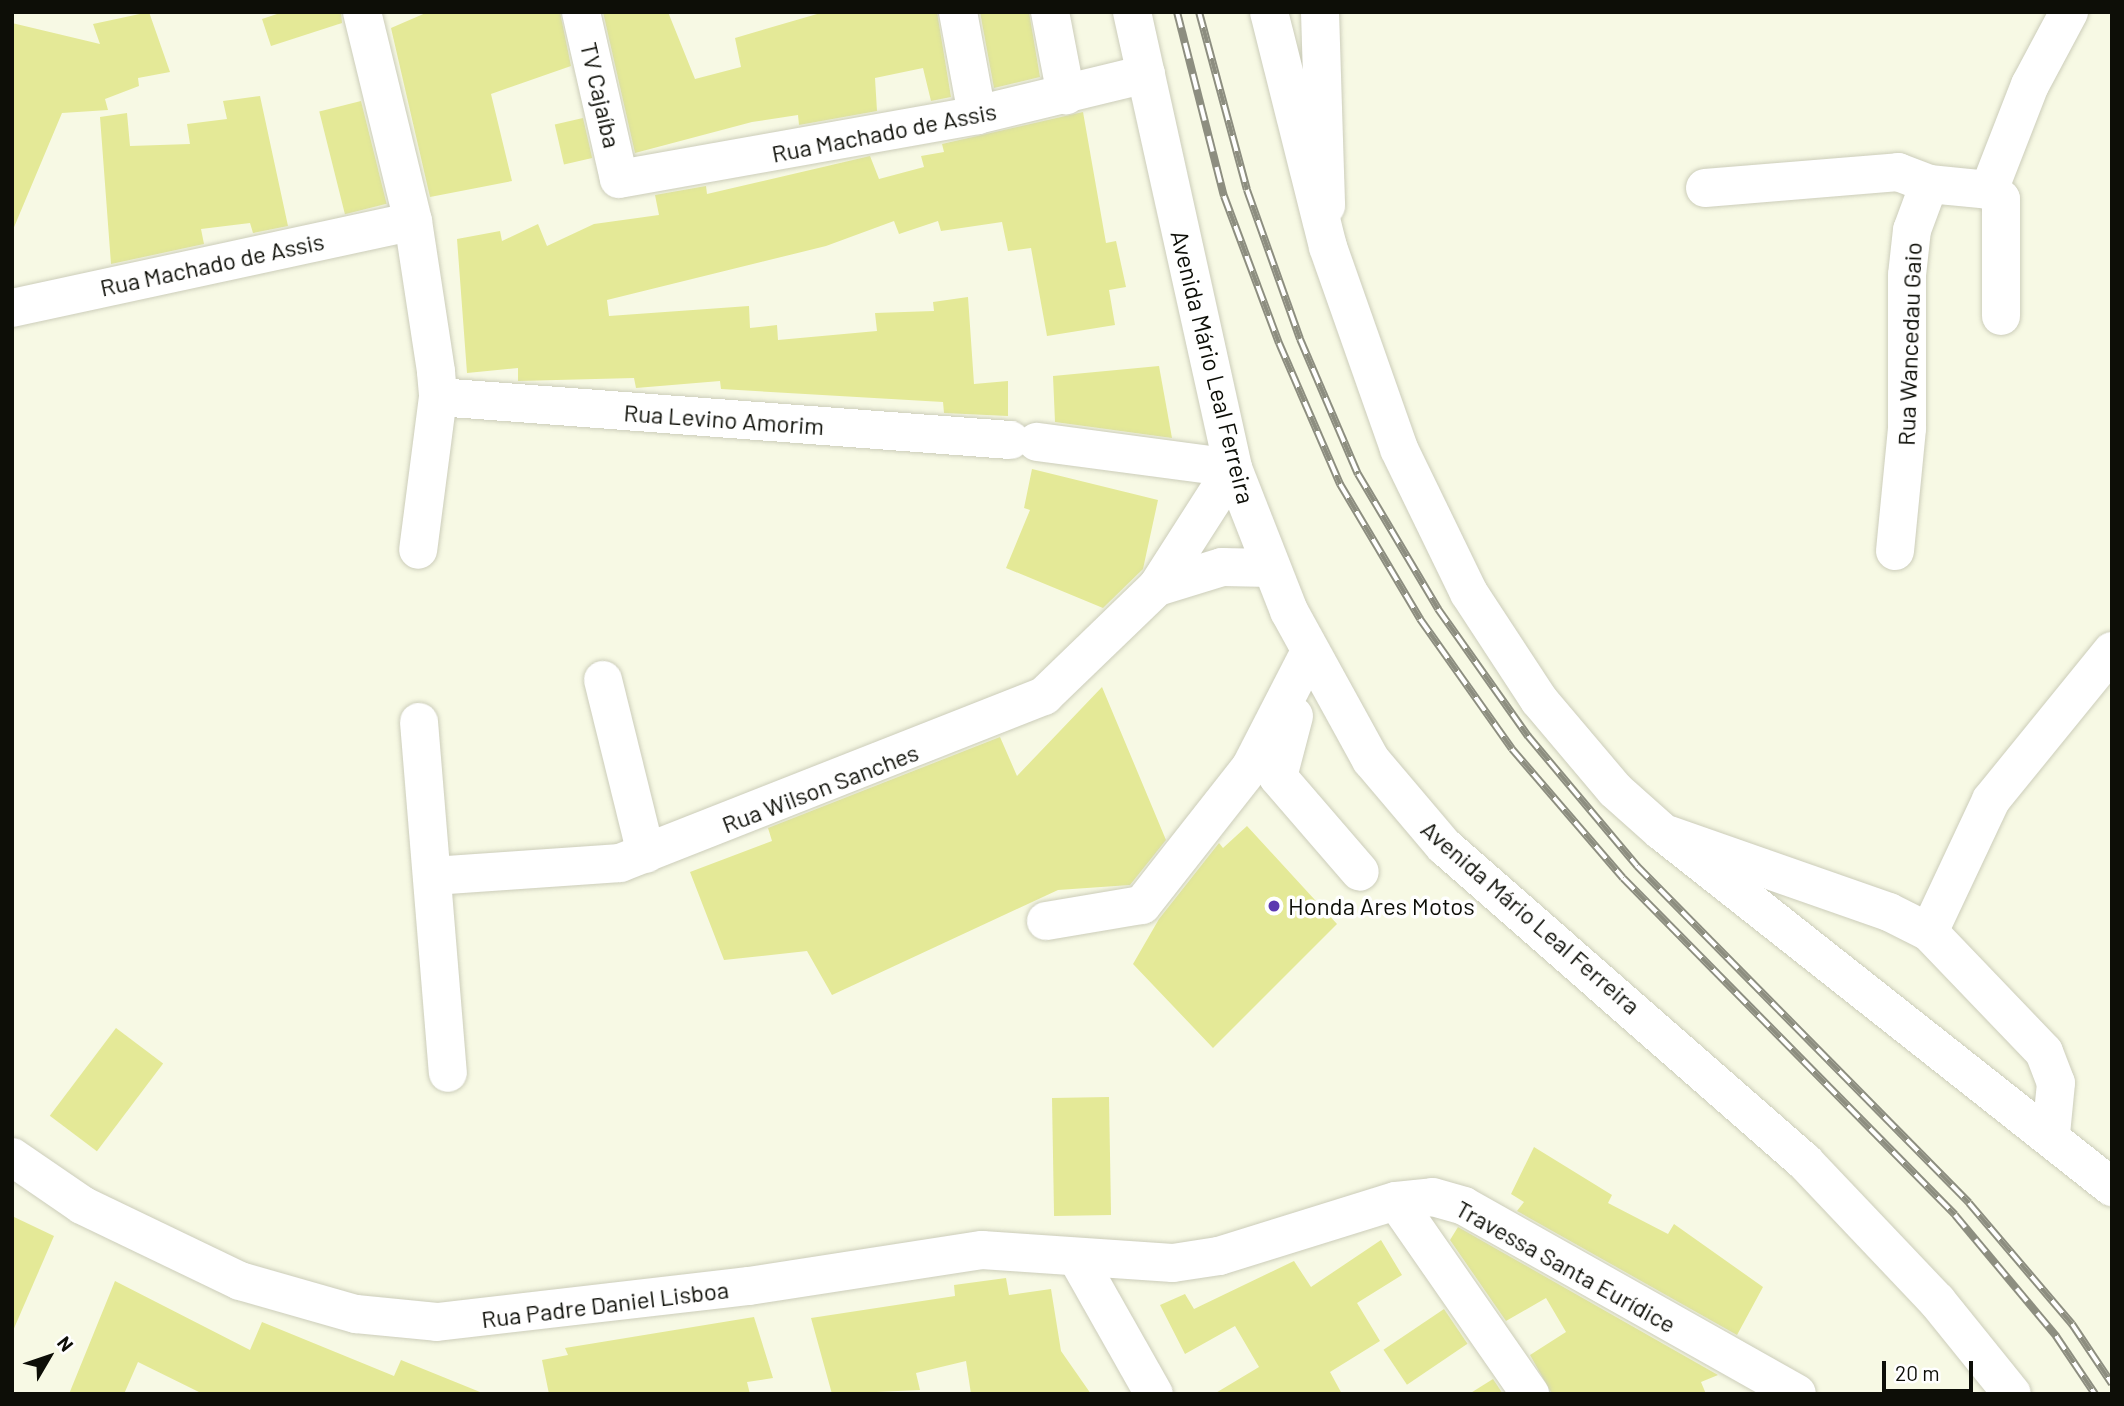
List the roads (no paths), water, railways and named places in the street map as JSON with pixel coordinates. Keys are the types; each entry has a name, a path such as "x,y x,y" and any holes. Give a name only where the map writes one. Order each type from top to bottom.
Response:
{"main road":[{"path":"362,12 413,221 438,397 418,550"},
{"name":"TV Cajaíba","path":"581,12 619,179"},
{"path":"958,12 977,116"},
{"path":"1050,12 1066,95"},
{"name":"Avenida Mário Leal Ferreira","path":"1132,12 1233,468 1270,568 1309,653 1371,760 1444,846 1805,1162 1937,1301 2012,1394"},
{"path":"1269,12 1328,247 1399,449 1469,593 1570,739 1661,831 2051,1134 2112,1187"},
{"path":"1320,12 1328,247"},
{"path":"1989,190 2030,85 2069,12"},
{"name":"Rua Machado de Assis","path":"619,179 977,116 1146,74"},
{"path":"1705,188 1898,172 1929,184 1989,190 2001,199 2001,316"},
{"name":"Rua Wancedau Gaio","path":"1895,551 1907,428 1907,275 1912,230 1929,184"},
{"name":"Rua Machado de Assis","path":"12,308 413,221"},
{"name":"Rua Levino Amorim","path":"438,397 1023,441 1233,468"},
{"name":"Rua Wilson Sanches","path":"434,876 620,863 1044,696 1157,587 1233,468"},
{"name":"Rua Wilson Sanches","path":"1157,587 1222,567 1270,568"},
{"path":"1929,932 1991,800 2112,651"},
{"path":"1309,653 1278,777 1360,872"},
{"path":"1046,921 1142,905 1250,768 1309,653"},
{"path":"603,680 646,854"},
{"path":"419,722 434,876 448,1073"},
{"path":"1661,831 1889,912 1929,932 2045,1052 2056,1083 2051,1134"},
{"name":"Rua Padre Daniel Lisboa","path":"12,1157 167,1250 300,1301 395,1320 508,1317 982,1250 1028,1249 1077,1258"},
{"name":"Travessa Santa Eurídice","path":"1077,1258 1173,1263 1219,1256 1396,1201 1433,1197 1464,1206 1797,1394"},
{"path":"1396,1201 1530,1394"},
{"path":"1077,1258 1154,1394"}],"railway":[{"path":"1177,12 1224,196 1279,343 1340,484 1420,619 1512,749 1623,878 1955,1215 2056,1336 2095,1394"},
{"path":"1199,12 1247,190 1300,339 1358,474 1438,609 1528,736 1637,866 1969,1203 2072,1324 2112,1384"}],"place":[{"name":"Honda Ares Motos","path":"1274,906"}]}
